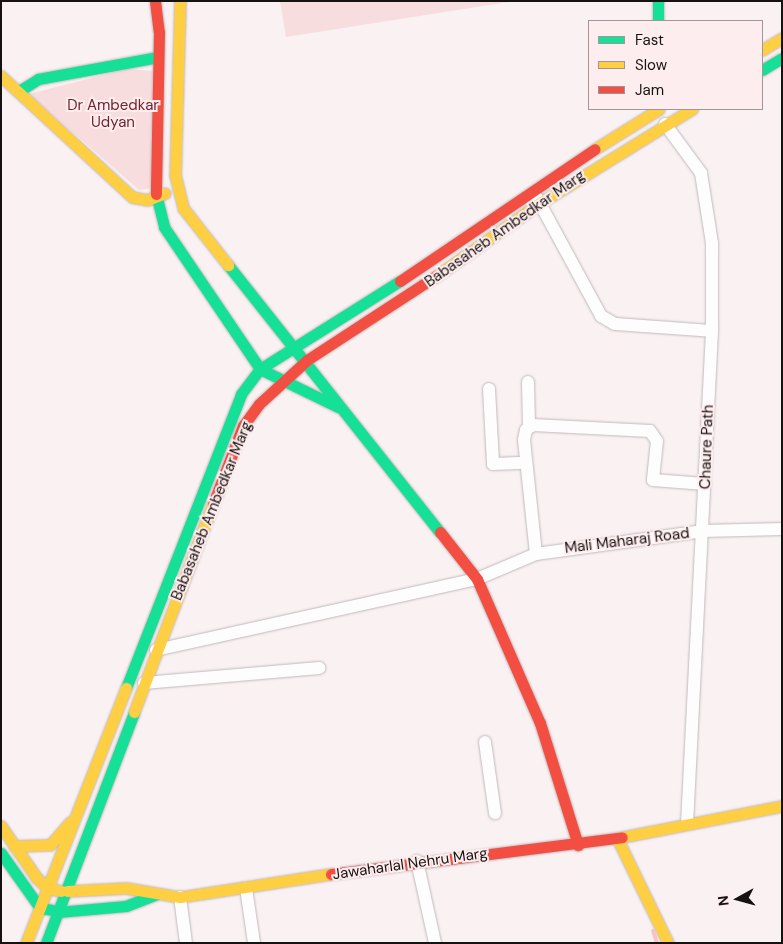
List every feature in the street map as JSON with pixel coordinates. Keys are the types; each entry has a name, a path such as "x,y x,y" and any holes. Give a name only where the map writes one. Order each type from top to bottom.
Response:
{"main road":[{"path":"155,1 158,57 156,197 164,227 260,369 279,381 338,407 477,579 540,723 578,845"},
{"path":"180,1 175,80 178,188 183,208 242,288 307,360 337,398 338,407"},
{"path":"658,1 658,20"},
{"path":"763,49 782,38"},
{"path":"19,92 55,75 158,57"},
{"path":"763,69 782,58"},
{"path":"1,76 132,197 139,200 156,197 178,188"},
{"path":"656,110 665,124"},
{"name":"Babasaheb Ambedkar Marg","path":"26,943 47,888 81,810 227,423 260,369 294,346 368,303 532,189 656,110"},
{"name":"Babasaheb Ambedkar Marg","path":"46,943 67,892 156,650 243,426 279,381 307,360 377,318 540,203 690,110"},
{"name":"Jawaharlal Nehru Marg","path":"40,908 58,912 126,906 157,894 180,897 418,861 578,845 687,822 782,806"},
{"path":"14,846 50,845 81,810"},
{"path":"1,826 47,888 67,892 126,888 157,894"},
{"path":"617,838 668,943"},
{"path":"1,853 40,908"}],"street":[{"name":"Chaure Path","path":"665,124 701,173 712,243 712,331 687,822"},
{"path":"532,189 601,316 616,324 712,331"},
{"path":"528,382 529,426 524,440 536,554"},
{"path":"489,389 493,464 526,463"},
{"path":"529,426 650,431 657,441 653,480 705,484"},
{"name":"Mali Maharaj Road","path":"156,650 477,579 536,554 703,531 782,529"},
{"path":"144,682 319,668"},
{"path":"485,742 495,813"},
{"path":"418,861 434,943"},
{"path":"246,888 254,943"},
{"path":"180,897 186,943"}],"green space":[{"path":"280,1 515,1 286,37"},
{"name":"Dr Ambedkar Udyan","path":"127,69 153,71 155,188 139,190 29,94"}],"waterway":[{"path":"653,931 657,943"}],"traffic: fast":[{"path":"658,1 658,20"},
{"path":"19,91 38,79 158,57"},
{"path":"763,69 782,58"},
{"path":"156,194 164,227 260,369 338,407"},
{"path":"228,265 440,532"},
{"path":"126,688 241,394 260,369 400,281"},
{"path":"46,943 134,712"},
{"path":"1,853 40,908 52,910"},
{"path":"58,912 126,906 157,894"}],"traffic: slow":[{"path":"180,1 175,175 183,208 228,265"},
{"path":"763,49 782,38"},
{"path":"1,76 132,197 147,200 165,193"},
{"path":"595,149 657,110"},
{"path":"436,276 540,203 690,110"},
{"path":"134,712 213,504"},
{"path":"26,943 126,688"},
{"path":"622,837 782,806"},
{"path":"14,846 50,845 70,822"},
{"path":"1,826 36,877 47,888 61,891"},
{"path":"617,838 668,943"},
{"path":"67,891 126,888 180,897 331,874"}],"traffic: jam":[{"path":"155,1 159,32 156,194"},
{"path":"400,281 595,149"},
{"path":"213,504 243,426 259,404 307,360 436,276"},
{"path":"440,532 477,579 540,723 578,845"},
{"path":"331,874 622,837"}]}
